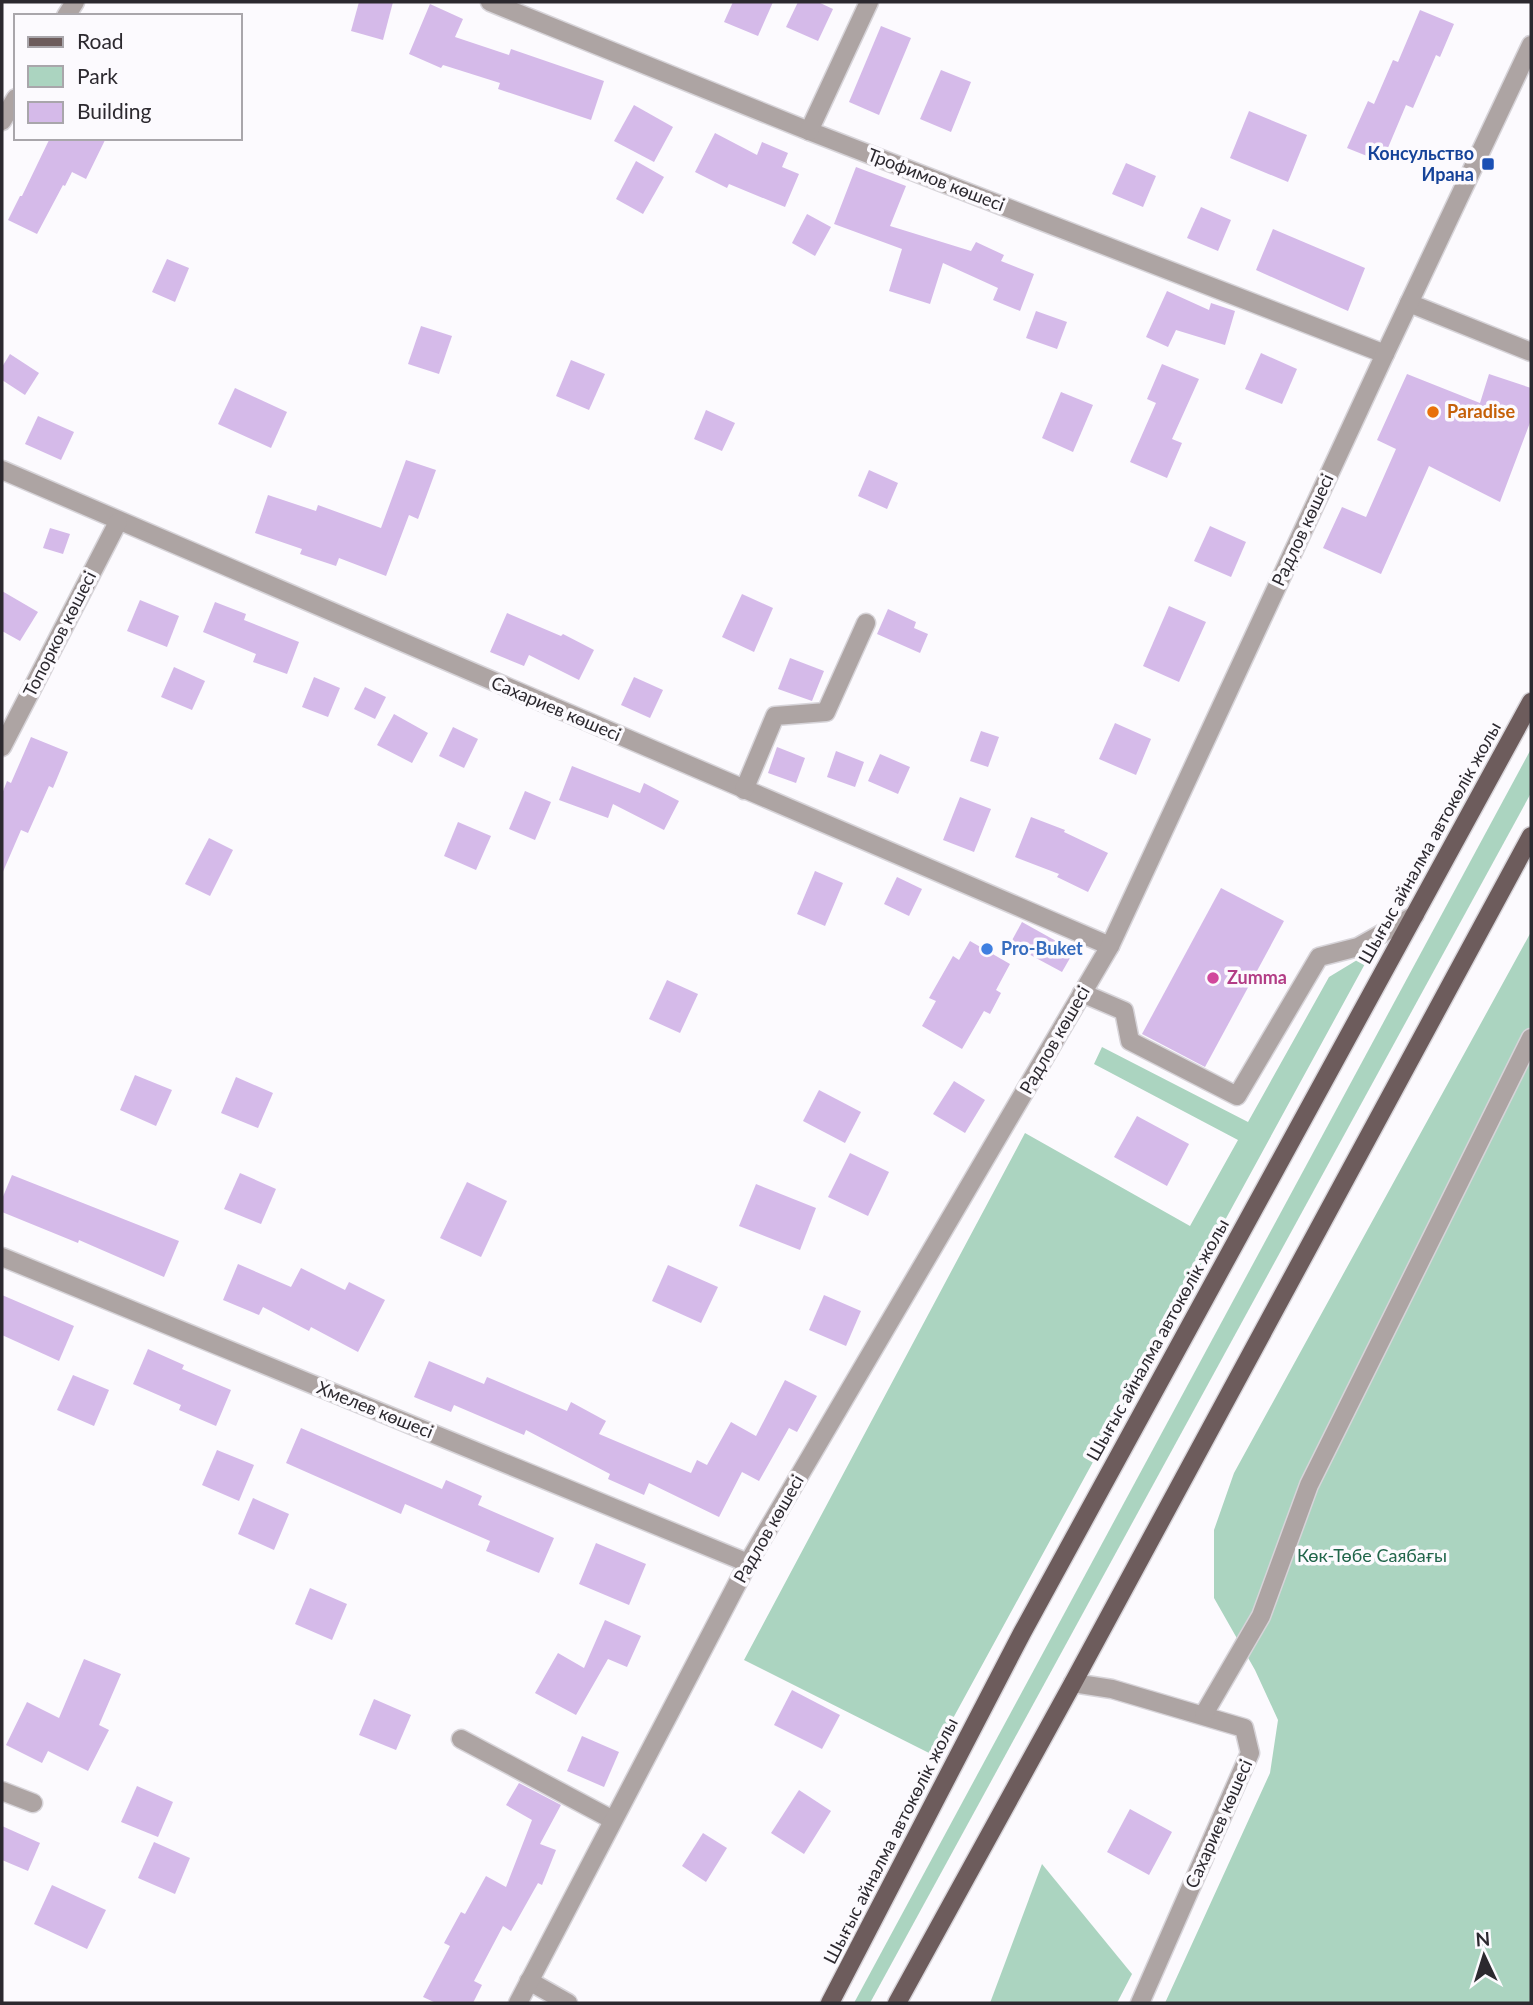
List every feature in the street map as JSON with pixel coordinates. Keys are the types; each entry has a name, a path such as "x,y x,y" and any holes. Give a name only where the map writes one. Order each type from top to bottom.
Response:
{"main road":[{"name":"Шығыс айналма автокөлік жолы","path":"830,2003 1022,1633 1531,702"},
{"path":"897,2003 1531,836"}],"street":[{"name":"Трофимов көшесі","path":"490,2 809,131 1385,354"},
{"path":"809,131 870,2"},
{"name":"Радлов көшесі","path":"517,2003 748,1563 1110,946 1531,45"},
{"path":"2,121 14,101"},
{"path":"1409,303 1531,352"},
{"name":"Сахариев көшесі","path":"2,470 1110,946"},
{"name":"Топорков көшесі","path":"2,747 118,522"},
{"path":"744,790 775,716 826,712 866,623"},
{"path":"1082,993 1124,1012 1130,1041 1237,1096 1319,957 1358,947 1415,915"},
{"path":"1204,1714 1261,1616 1309,1485 1531,1038"},
{"name":"Хмелев көшесі","path":"2,1257 748,1563"},
{"name":"Сахариев көшесі","path":"1073,1683 1112,1689 1244,1728 1250,1753 1140,2003"},
{"path":"461,1738 613,1820"},
{"path":"2,1791 33,1803"},
{"path":"529,1981 568,2003"}],"green space":[{"path":"1531,749 1531,793 870,2003 854,2003"},
{"name":"Көк-Төбе Саябағы","path":"1531,932 1531,2003 1165,2003 1270,1773 1278,1720 1255,1670 1214,1598 1214,1530 1234,1473"},
{"path":"1372,951 933,1755 744,1660 1025,1133 1190,1226 1238,1140 1094,1064 1102,1047 1248,1122 1329,977"},
{"path":"1042,1864 1132,1974 1117,2003 990,2003"}],"building":[{"path":"359,2 393,2 383,40 351,31"},
{"path":"733,2 773,2 758,36 724,22"},
{"path":"798,2 818,2 833,9 818,41 786,27"},
{"path":"430,4 463,19 455,37 509,55 511,49 604,81 591,120 498,89 500,83 443,65 441,68 409,54"},
{"path":"1420,10 1454,24 1440,57 1436,55 1413,108 1406,105 1382,162 1347,148 1368,101 1374,104 1393,60 1398,62"},
{"path":"881,26 911,38 879,115 849,102"},
{"path":"941,70 971,82 951,132 920,119"},
{"path":"634,105 673,127 654,162 614,141"},
{"path":"1249,111 1307,135 1288,182 1230,158"},
{"path":"715,133 757,155 762,142 788,153 782,167 799,174 785,207 729,184 727,188 695,172"},
{"path":"49,140 105,140 86,179 72,172 37,234 8,220"},
{"path":"636,161 664,177 643,214 616,199"},
{"path":"1126,163 1156,176 1143,207 1112,194"},
{"path":"856,167 906,186 890,226 971,251 976,242 1004,255 1001,261 1034,274 1020,311 993,300 998,288 943,263 930,304 889,291 902,249 834,224"},
{"path":"1201,207 1231,220 1218,251 1187,238"},
{"path":"807,214 831,227 815,256 792,243"},
{"path":"1273,229 1365,268 1348,311 1256,270"},
{"path":"167,259 189,268 175,302 152,292"},
{"path":"1167,291 1209,310 1211,303 1235,311 1225,345 1176,330 1168,347 1146,337"},
{"path":"1036,311 1067,322 1057,349 1026,338"},
{"path":"421,326 452,336 439,374 408,364"},
{"path":"1261,353 1297,369 1282,404 1245,389"},
{"path":"10,354 39,373 25,395 2,380 2,367"},
{"path":"571,360 605,374 589,410 556,396"},
{"path":"1162,364 1199,379 1172,439 1182,443 1167,478 1130,462 1156,403 1147,399"},
{"path":"1407,374 1480,403 1489,374 1531,388 1531,420 1500,502 1429,466 1381,574 1323,548 1342,507 1366,517 1396,449 1377,440"},
{"path":"235,388 287,412 271,448 218,424"},
{"path":"1061,392 1093,405 1073,452 1042,438"},
{"path":"706,410 735,423 722,451 694,439"},
{"path":"38,416 74,432 61,460 25,444"},
{"path":"406,460 436,470 418,519 409,515 386,576 339,558 336,566 300,554 302,549 255,533 268,495 316,511 318,505 381,528"},
{"path":"869,470 898,483 887,509 858,496"},
{"path":"1210,526 1246,542 1231,577 1194,561"},
{"path":"50,528 70,534 63,554 43,548"},
{"path":"2,591 38,612 20,641 2,631"},
{"path":"742,594 773,608 754,652 722,637"},
{"path":"140,600 179,616 167,647 127,631"},
{"path":"215,602 246,614 244,620 299,642 287,674 253,662 256,654 203,632"},
{"path":"1169,606 1206,622 1179,682 1143,666"},
{"path":"888,609 916,622 914,628 928,634 920,653 877,634"},
{"path":"507,613 561,636 563,634 594,650 579,680 529,655 524,666 490,652"},
{"path":"790,658 824,671 812,701 778,689"},
{"path":"174,667 205,681 192,710 161,697"},
{"path":"314,677 340,688 328,717 302,707"},
{"path":"634,677 663,690 650,718 621,705"},
{"path":"365,687 386,697 375,719 354,709"},
{"path":"394,714 428,733 412,763 377,745"},
{"path":"1115,723 1151,739 1136,775 1099,759"},
{"path":"453,727 478,739 464,768 439,756"},
{"path":"981,731 999,737 988,767 970,761"},
{"path":"31,737 68,752 53,788 49,786 28,833 21,830 2,874 2,794 7,781 11,783"},
{"path":"777,747 805,758 796,783 768,773"},
{"path":"836,751 864,762 855,787 827,777"},
{"path":"880,754 910,767 898,794 868,781"},
{"path":"572,766 640,793 644,783 679,801 664,830 613,804 608,818 559,800"},
{"path":"525,791 551,802 535,840 509,829"},
{"path":"960,797 991,809 974,852 943,840"},
{"path":"1031,817 1065,830 1064,832 1108,853 1088,892 1057,877 1059,874 1015,857"},
{"path":"458,822 491,836 476,870 444,856"},
{"path":"209,838 233,850 210,896 185,884"},
{"path":"815,871 843,883 825,926 797,914"},
{"path":"897,877 922,889 909,916 884,904"},
{"name":"Zumma","path":"1221,888 1284,921 1205,1067 1142,1034"},
{"path":"1022,922 1074,951 1062,972 1010,944"},
{"path":"970,941 1010,964 996,990 1001,993 990,1014 984,1011 962,1049 922,1026 936,1001 929,998 953,956 959,960"},
{"path":"667,980 698,994 680,1033 649,1019"},
{"path":"135,1075 172,1090 156,1126 120,1110"},
{"path":"236,1077 273,1093 258,1128 221,1113"},
{"path":"954,1081 985,1100 965,1133 933,1114"},
{"path":"819,1090 861,1112 845,1143 803,1121"},
{"path":"1137,1116 1189,1144 1167,1186 1114,1157"},
{"path":"850,1153 889,1172 868,1216 828,1197"},
{"path":"240,1173 276,1189 261,1224 224,1209"},
{"path":"12,1175 179,1241 164,1277 79,1240 78,1243 2,1212 2,1199"},
{"path":"467,1182 507,1201 481,1257 440,1238"},
{"path":"756,1184 816,1208 800,1250 739,1226"},
{"path":"238,1264 291,1287 301,1268 345,1290 349,1282 385,1300 358,1352 311,1327 309,1331 263,1307 259,1315 223,1300"},
{"path":"668,1265 718,1287 701,1323 652,1301"},
{"path":"2,1295 74,1326 59,1361 2,1335"},
{"path":"824,1295 861,1311 846,1346 809,1330"},
{"path":"148,1349 184,1365 182,1369 231,1390 216,1426 179,1410 181,1405 133,1384"},
{"path":"429,1361 484,1384 487,1377 567,1411 571,1402 606,1421 599,1434 691,1473 697,1460 707,1465 731,1422 756,1436 785,1380 817,1396 797,1432 789,1428 759,1481 742,1472 719,1517 649,1483 644,1495 608,1479 610,1474 526,1430 524,1435 454,1405 451,1412 414,1397"},
{"path":"73,1375 109,1390 94,1426 57,1410"},
{"path":"301,1428 442,1489 446,1480 482,1496 478,1505 554,1538 539,1573 486,1551 490,1541 405,1504 401,1514 286,1463"},
{"path":"217,1450 254,1465 239,1501 202,1485"},
{"path":"253,1498 289,1514 274,1550 238,1534"},
{"path":"596,1543 646,1564 629,1605 579,1584"},
{"path":"310,1588 347,1604 332,1640 295,1624"},
{"path":"605,1620 641,1636 627,1667 608,1659 576,1715 535,1693 558,1653 584,1668"},
{"path":"84,1659 121,1674 99,1725 109,1730 88,1771 48,1751 42,1763 6,1745 27,1702 59,1718"},
{"path":"792,1690 840,1715 822,1749 774,1725"},
{"path":"374,1699 411,1715 396,1750 359,1735"},
{"path":"582,1736 619,1752 604,1787 567,1771"},
{"path":"519,1783 561,1805 540,1844 556,1850 542,1885 538,1883 511,1931 503,1926 474,1981 482,1985 473,2003 436,2003 423,1997 450,1946 444,1943 461,1912 465,1914 486,1876 506,1887 532,1820 506,1805"},
{"path":"137,1786 173,1802 158,1837 121,1822"},
{"path":"799,1790 831,1811 804,1854 771,1833"},
{"path":"1130,1809 1172,1832 1149,1875 1107,1852"},
{"path":"2,1826 40,1843 28,1871 2,1860"},
{"path":"703,1833 727,1848 706,1882 682,1866"},
{"path":"154,1842 190,1858 175,1894 138,1878"},
{"path":"52,1885 106,1910 87,1949 34,1924"}],"place":[{"name":"Консульство Ирана","path":"1488,164"},
{"name":"Paradise","path":"1433,412"},
{"name":"Pro-Buket","path":"987,949"},
{"name":"Zumma","path":"1213,978"}]}
